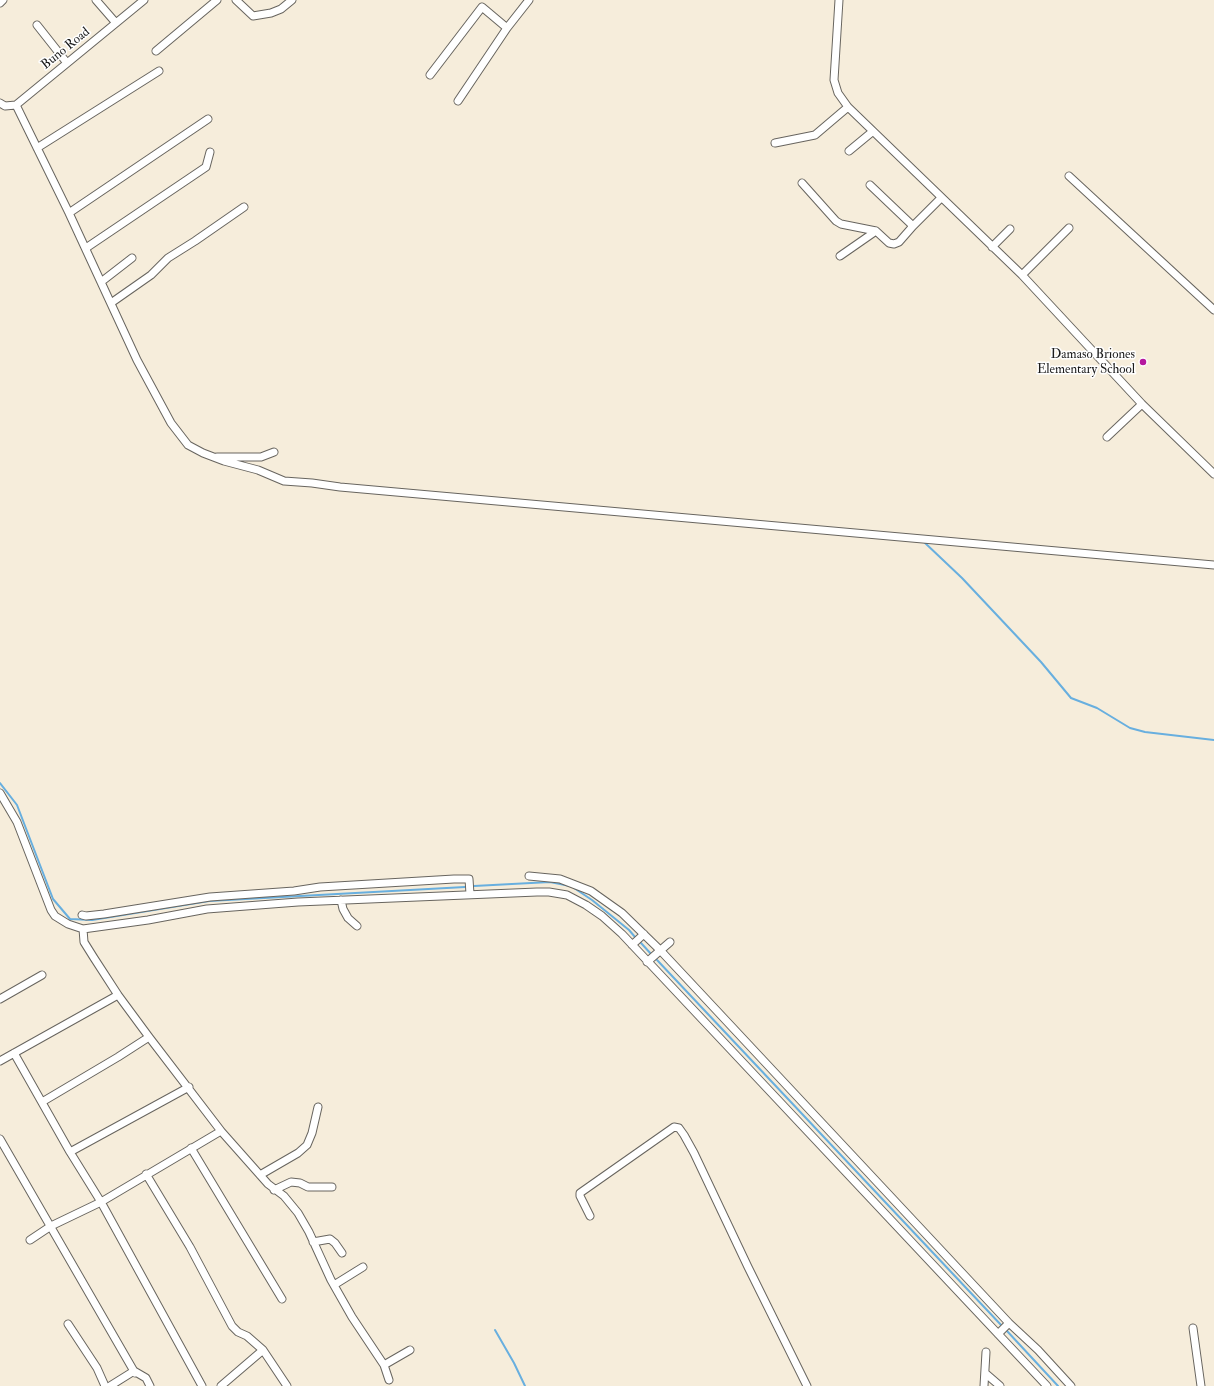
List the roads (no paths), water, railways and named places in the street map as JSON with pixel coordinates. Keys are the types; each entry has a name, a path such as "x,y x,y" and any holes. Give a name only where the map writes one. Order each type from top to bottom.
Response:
{"street":[{"path":"0,3 3,0"},
{"path":"96,0 116,23"},
{"name":"Buno Road","path":"16,105 144,0"},
{"path":"156,51 217,0"},
{"path":"236,0 252,16 271,13 281,9 292,0"},
{"path":"458,101 507,28 529,0"},
{"path":"839,0 834,80 838,93 848,107 872,132 1022,275 1142,404 1214,474"},
{"path":"430,75 482,7 507,28"},
{"path":"37,25 67,63"},
{"path":"37,148 159,71"},
{"path":"0,103 5,106 16,105 70,213 100,282 137,360 171,423 188,445 202,453 258,470 284,481 714,522 1214,565"},
{"path":"775,143 818,134 848,107"},
{"path":"70,213 208,119"},
{"path":"849,151 872,132"},
{"path":"86,248 206,167 210,152"},
{"path":"1069,176 1214,310"},
{"path":"802,183 836,221 841,224 876,231 889,243 894,244 899,242 941,198"},
{"path":"870,185 913,226"},
{"path":"111,303 151,275 168,258 195,241 244,206"},
{"path":"1022,275 1069,228"},
{"path":"992,247 1010,229"},
{"path":"840,256 876,231"},
{"path":"100,282 132,258"},
{"path":"1107,437 1142,404"},
{"path":"213,457 261,457 274,452"},
{"path":"0,793 17,822 50,910 55,916 68,924 83,929 148,920 186,912 228,906 341,900 549,892 567,895 586,905 602,916 632,945 1047,1386"},
{"path":"528,876 560,879 591,891 622,913 660,950 1010,1324 1038,1350 1071,1386"},
{"path":"82,914 86,916 104,914 210,897 454,879 470,879 470,894"},
{"path":"341,900 343,909 348,918 357,926"},
{"path":"83,929 84,942 118,995 149,1037 189,1087 221,1131 274,1190 284,1196 298,1213 334,1285 352,1317 384,1365 389,1380"},
{"path":"632,945 644,934"},
{"path":"648,962 670,942"},
{"path":"0,999 42,976"},
{"path":"0,1061 118,995"},
{"path":"42,1102 118,1058 149,1037"},
{"path":"14,1053 70,1152 101,1202 202,1386"},
{"path":"70,1152 189,1087"},
{"path":"260,1175 298,1153 307,1145 312,1133 318,1107"},
{"path":"590,1216 580,1193 674,1127 679,1128 694,1153 748,1267 808,1386"},
{"path":"30,1240 51,1226 101,1202 221,1131"},
{"path":"0,1139 134,1372 146,1378 150,1386"},
{"path":"191,1148 282,1299"},
{"path":"146,1174 190,1247 232,1326 238,1332 247,1336 263,1350 287,1386"},
{"path":"274,1190 291,1182 300,1183 308,1187 332,1187"},
{"path":"313,1242 330,1239 342,1253"},
{"path":"334,1285 363,1267"},
{"path":"68,1324 97,1368 105,1386"},
{"path":"998,1334 1010,1324"},
{"path":"1193,1328 1201,1386"},
{"path":"221,1386 263,1350"},
{"path":"384,1365 410,1350"},
{"path":"984,1386 986,1352"},
{"path":"110,1386 134,1372"},
{"path":"985,1373 1000,1386"}],"waterway":[{"path":"924,542 962,578 1041,662 1071,698 1097,708 1130,728 1145,732 1214,740"},
{"path":"0,783 17,805 53,899 70,919 92,920 209,901 465,887"},
{"path":"474,886 550,882 570,886"},
{"path":"574,888 592,900 629,930 635,937"},
{"path":"641,943 652,955"},
{"path":"657,960 1002,1326"},
{"path":"495,1330 525,1386"},
{"path":"1007,1331 1058,1386"}],"place":[{"name":"Damaso Briones Elementary School","path":"1143,362"}]}
